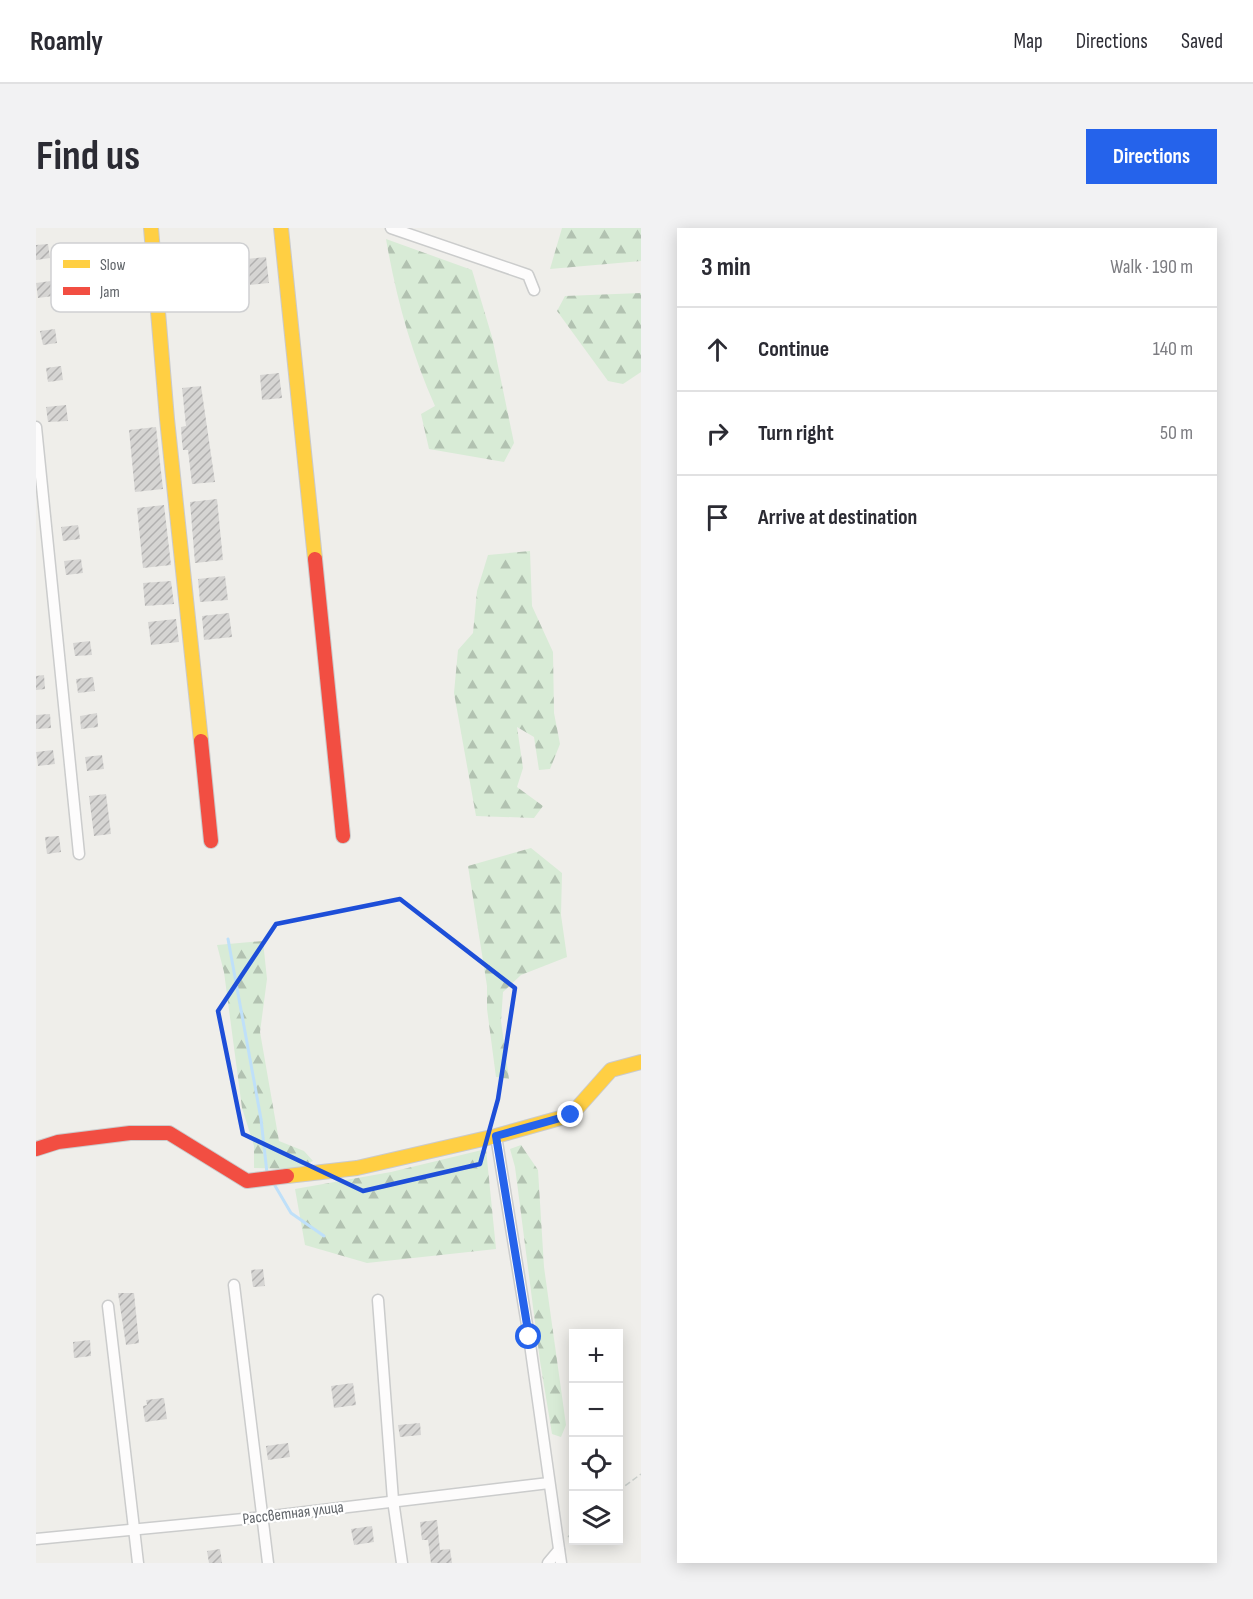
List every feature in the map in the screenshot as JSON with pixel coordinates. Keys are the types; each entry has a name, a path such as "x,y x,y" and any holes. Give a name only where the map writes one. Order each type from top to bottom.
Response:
{"street":[{"path":"151,228 152,243"},
{"path":"281,228 343,836"},
{"path":"391,228 528,275 534,290"},
{"path":"158,312 211,841"},
{"path":"36,427 79,855"},
{"path":"36,1149 58,1142 130,1133 169,1133 247,1181 357,1168 496,1136 571,1115 611,1070 641,1062"},
{"path":"496,1136 561,1563"},
{"path":"234,1285 268,1563"},
{"path":"378,1300 393,1500 402,1563"},
{"path":"108,1306 138,1563"},
{"name":"Рассветная улица","path":"36,1539 264,1517 549,1483"},
{"path":"548,1563 559,1550"}],"path":[{"path":"623,1487 641,1474"}],"highlighted area":[{"path":"400,899 515,988 498,1099 480,1164 363,1191 243,1134 218,1011 276,924"}],"green space":[{"path":"562,228 641,228 641,261 550,269"},
{"path":"386,239 472,270 492,337 514,443 504,462 429,449 421,414 435,406 405,324"},
{"path":"641,293 641,372 623,384 608,381 557,311 565,296"},
{"path":"530,551 532,606 553,652 554,713 560,744 550,769 539,770 534,737 517,727 523,768 517,787 543,806 534,818 476,816 454,693 458,650 473,633 477,591 488,555"},
{"path":"531,848 562,873 561,915 567,957 521,975 503,992 501,1021 509,1079 496,1077 487,1009 487,986 468,866"},
{"path":"263,941 267,979 260,1032 279,1141 304,1151 313,1161 297,1169 254,1168 254,1146 242,1108 224,972 217,945"},
{"path":"521,1145 538,1170 544,1267 566,1425 561,1437 552,1434 540,1361 515,1167 510,1149"},
{"path":"486,1149 496,1249 367,1263 305,1245 295,1189 391,1172"}],"building":[{"path":"48,244 50,258 36,260 36,245"},
{"path":"266,257 269,283 250,285 249,259"},
{"path":"51,281 51,296 38,298 36,283"},
{"path":"55,329 57,343 43,345 40,331"},
{"path":"61,366 63,380 48,382 46,368"},
{"path":"279,373 282,398 262,400 260,375"},
{"path":"201,386 215,482 192,484 188,450 183,450 182,442 181,427 186,426 182,388"},
{"path":"66,405 68,421 48,422 46,407"},
{"path":"156,427 163,489 135,492 129,430"},
{"path":"217,499 223,560 195,563 190,502"},
{"path":"164,505 171,565 143,568 137,508"},
{"path":"78,525 80,539 63,541 61,527"},
{"path":"81,559 83,573 66,575 64,561"},
{"path":"225,576 228,600 200,602 198,579"},
{"path":"171,581 174,604 145,606 143,583"},
{"path":"229,613 232,637 204,640 202,616"},
{"path":"176,619 179,642 151,645 148,622"},
{"path":"90,641 92,655 75,656 73,643"},
{"path":"44,675 45,689 36,690 36,676"},
{"path":"93,677 95,691 78,693 76,679"},
{"path":"97,713 98,727 81,729 80,716"},
{"path":"50,714 51,728 36,729 36,715"},
{"path":"53,750 55,764 38,766 36,752"},
{"path":"102,755 104,769 87,771 85,757"},
{"path":"106,794 111,834 94,836 89,796"},
{"path":"59,836 61,852 47,854 45,837"},
{"path":"263,1269 265,1286 253,1287 251,1270"},
{"path":"118,1293 134,1293 139,1343 126,1345"},
{"path":"90,1340 91,1356 74,1358 73,1342"},
{"path":"353,1383 356,1405 334,1408 331,1386"},
{"path":"164,1398 167,1419 145,1422 143,1406 147,1405 146,1400"},
{"path":"420,1423 421,1435 400,1437 398,1425"},
{"path":"288,1443 290,1457 268,1460 266,1446"},
{"path":"437,1520 440,1550 450,1549 452,1563 431,1563 428,1540 422,1540 420,1522"},
{"path":"372,1526 374,1542 354,1545 351,1529"},
{"path":"220,1549 222,1563 209,1563 207,1551"}],"waterway":[{"path":"228,939 261,1119 267,1173"},
{"path":"274,1184 291,1213 324,1236"}],"traffic: slow":[{"path":"151,228 152,243"},
{"path":"281,228 315,559"},
{"path":"158,312 201,741"},
{"path":"287,1176 357,1168 496,1136 571,1115 611,1070 641,1062"}],"traffic: jam":[{"path":"315,559 343,836"},
{"path":"201,741 211,841"},
{"path":"36,1149 58,1142 130,1133 169,1133 247,1181 287,1176"}],"route":[{"path":"529,1337 496,1136 571,1115"}]}
